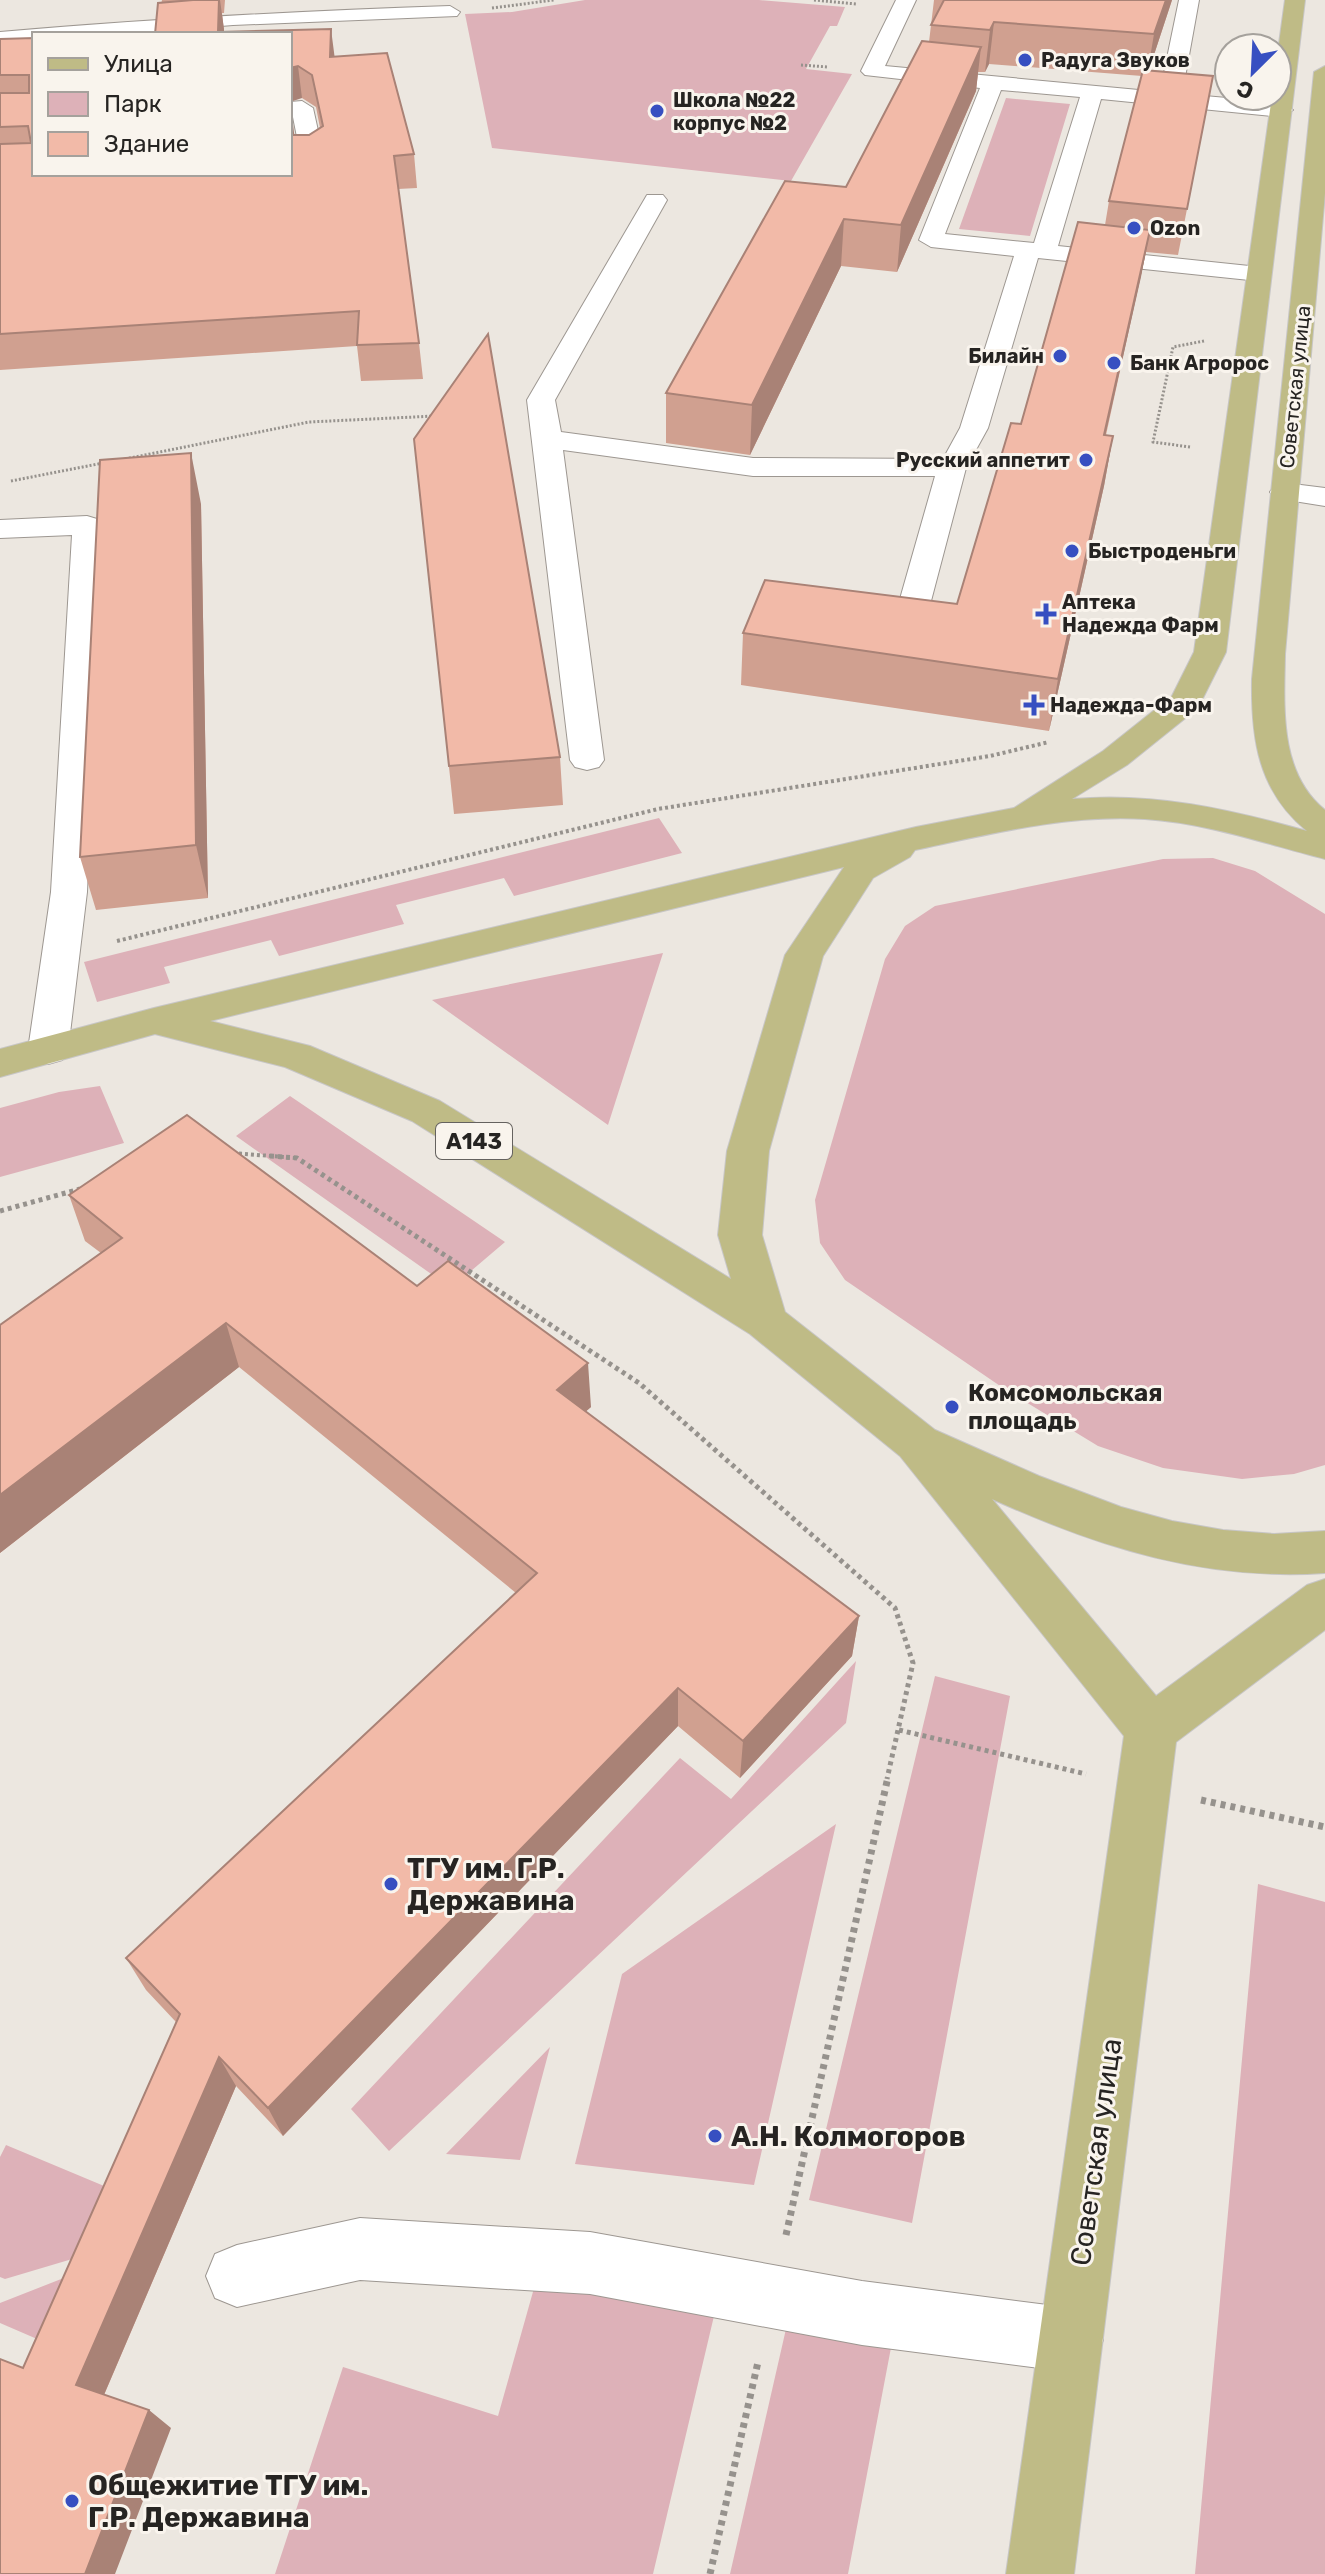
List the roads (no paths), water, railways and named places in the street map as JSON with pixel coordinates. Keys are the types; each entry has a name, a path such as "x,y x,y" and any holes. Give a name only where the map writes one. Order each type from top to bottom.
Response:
{"main road":[{"path":"1291,32 1295,0"},
{"name":"Советская улица","path":"1325,72 1317,262 1285,492 1269,654 1267,733 1283,787 1325,828"},
{"path":"1293,111 1323,114"},
{"path":"1017,818 1115,758 1186,701 1210,652 1238,453 1242,272 1282,112"},
{"path":"154,1021 916,838 1017,818 1125,807 1204,816 1325,848"},
{"path":"916,838 860,870 804,955 748,1151 740,1235 766,1322 917,1442 1151,1730 1325,1601"},
{"name":"А143","path":"0,1063 154,1021 296,1056 426,1111 766,1322"},
{"path":"917,1442 1026,1494 1134,1533 1231,1551 1325,1552"},
{"name":"Советская улица","path":"1040,2574 1151,1730"}],"street":[{"path":"906,0 872,71 1213,103"},
{"path":"1170,98 1189,0"},
{"path":"71,32 233,19 450,12"},
{"path":"0,38 32,35"},
{"path":"993,82 931,240 1242,272"},
{"path":"860,633 905,639 952,468 974,428 1093,91"},
{"path":"292,109 302,108 313,158 292,159"},
{"path":"587,760 541,400 655,200"},
{"path":"548,439 753,467 952,468"},
{"path":"1285,492 1325,497"},
{"path":"0,529 87,525 69,892 48,1050"},
{"path":"237,2276 360,2249 590,2263 862,2313 1071,2340"}],"place":[{"name":"Радуга Звуков","path":"1025,60"},
{"name":"Школа №22 корпус №2","path":"657,111"},
{"name":"Ozon","path":"1134,228"},
{"name":"Билайн","path":"1060,356"},
{"name":"Банк Агророс","path":"1114,363"},
{"name":"Русский аппетит","path":"1086,460"},
{"name":"Быстроденьги","path":"1072,551"},
{"name":"Аптека Надежда Фарм","path":"1046,614"},
{"name":"Надежда-Фарм","path":"1034,705"},
{"name":"Комсомольская площадь","path":"952,1407"},
{"name":"ТГУ им. Г.Р. Державина","path":"391,1884"},
{"name":"А.Н. Колмогоров","path":"715,2136"},
{"name":"Общежитие ТГУ им. Г.Р. Державина","path":"72,2501"}]}
